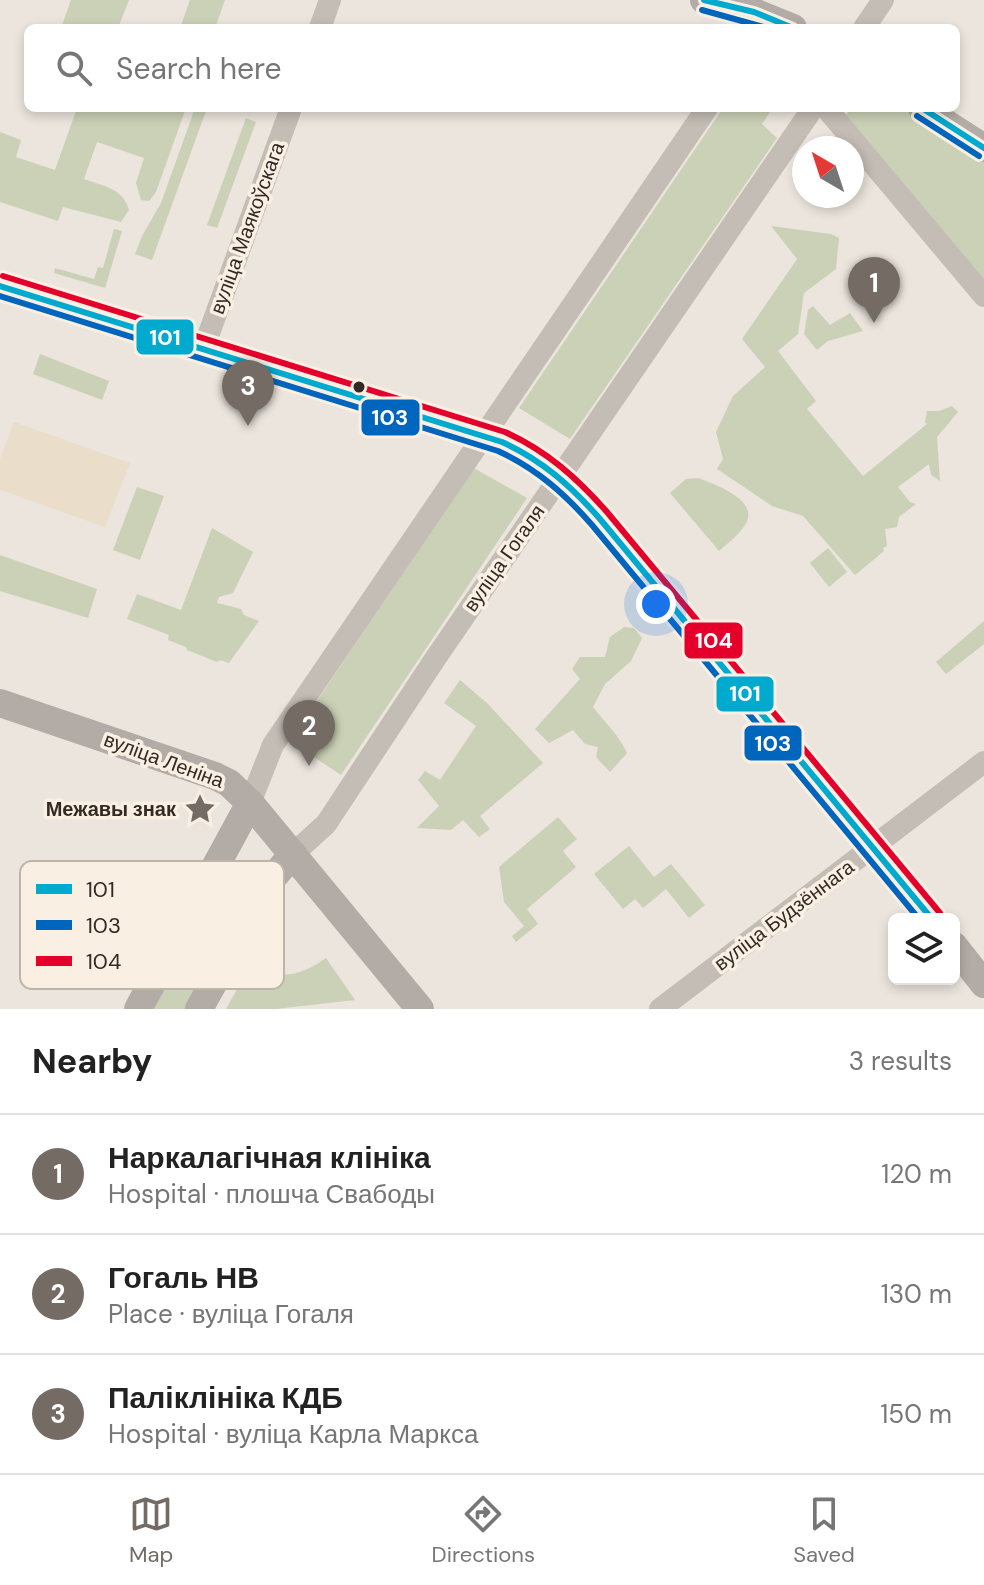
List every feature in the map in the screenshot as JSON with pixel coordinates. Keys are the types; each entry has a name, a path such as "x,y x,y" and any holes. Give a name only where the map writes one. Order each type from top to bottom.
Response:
{"main road":[{"path":"704,0 774,20"},
{"path":"928,112 984,148"},
{"path":"0,286 204,347 526,452 561,476 649,577 927,913"},
{"name":"вуліца Леніна","path":"0,703 229,783 250,803 420,1009"},
{"path":"218,861 250,803"},
{"name":"вуліца Гогаля","path":"284,865 293,854"},
{"path":"960,954 984,984"},
{"path":"138,1009 149,989"},
{"name":"вуліца Гогаля","path":"199,1009 210,989"}],"street":[{"path":"321,24 330,0"},
{"path":"867,24 883,0"},
{"name":"вуліца Маякоўскага","path":"204,347 290,112"},
{"path":"250,803 273,745 704,112"},
{"name":"вуліца Гогаля","path":"293,854 326,824 358,771 810,112"},
{"path":"829,112 984,296"},
{"name":"вуліца Будзённага","path":"660,1009 984,762"}],"green space":[{"path":"71,0 129,0 120,24 62,24"},
{"path":"190,0 225,0 216,24 181,24"},
{"path":"76,112 185,112 156,192 149,201 141,200 136,183 144,158 97,142 84,179 111,189 122,197 129,210 121,222 63,207 58,221 0,202 0,132 21,140 16,157 55,170"},
{"path":"194,112 206,112 152,260 135,254 161,203"},
{"path":"720,112 770,112 762,124 777,138 570,439 519,408"},
{"path":"848,112 907,112 984,161 984,284 864,140 864,136 845,117"},
{"path":"246,118 256,122 217,228 207,225"},
{"path":"771,226 831,234 839,238 836,269 804,293 798,334 778,351 816,401 807,409 863,476 927,424 927,411 952,406 958,412 937,437 940,481 931,475 929,464 898,487 910,502 916,504 899,517 897,527 885,529 887,546 883,548 884,551 855,575 803,516 772,506 717,469 723,459 716,432 733,396 765,367 742,339 797,259"},
{"path":"114,229 122,231 105,288 54,273 55,268 94,279 98,267 103,268"},
{"path":"813,306 830,325 850,313 863,331 828,341 817,350 804,334 808,310"},
{"path":"40,354 109,381 102,400 33,374"},
{"path":"474,468 527,498 341,775 290,741"},
{"path":"699,478 736,496 748,510 743,528 719,551 670,493 686,479"},
{"path":"137,487 164,496 140,560 113,550"},
{"path":"212,528 253,552 233,593 219,597 217,603 241,609 244,615 259,621 229,663 217,662 187,650 168,640 169,635 127,619 137,594 181,610"},
{"path":"828,548 847,572 829,587 810,563"},
{"path":"0,555 97,589 88,618 0,591"},
{"path":"984,621 984,644 946,674 936,662"},
{"path":"624,627 634,628 642,638 631,661 605,684 593,707 627,753 610,772 596,757 598,747 585,744 573,730 549,743 535,729 580,679 572,669 580,657 605,657 610,637"},
{"path":"460,680 487,703 543,763 480,816 490,829 479,837 463,820 451,830 417,828 439,806 418,780 425,771 440,780 476,726 444,703"},
{"path":"558,817 577,839 563,851 576,867 527,909 538,924 516,942 512,936 524,926 504,902 499,867"},
{"path":"629,846 654,877 671,864 705,905 689,918 666,889 643,908 635,899 623,909 594,874"},
{"path":"326,958 355,1000 276,1009 226,1009 237,989 284,989 284,974 306,970"},
{"path":"162,989 201,989 190,1009 152,1009"}],"shaded area":[{"path":"14,422 130,463 105,527 0,490 0,459"}],"transit line":[{"name":"101","path":"704,0 754,12 783,24"},
{"name":"103","path":"702,10 753,24"},
{"name":"101","path":"928,112 984,148"},
{"name":"103","path":"917,116 979,156"},
{"name":"104","path":"3,276 505,432 548,457 573,477 607,512 940,913"},
{"name":"101","path":"0,286 502,442 543,466 567,485 600,519 927,913"},
{"name":"103","path":"0,296 498,451 538,474 592,525 914,913"}],"place":[{"name":"Наркалагічная клініка","path":"874,323"},
{"name":"Паліклініка КДБ","path":"248,426"},
{"name":"Гогаль НВ","path":"309,766"},
{"name":"Межавы знак","path":"200,809"}]}
